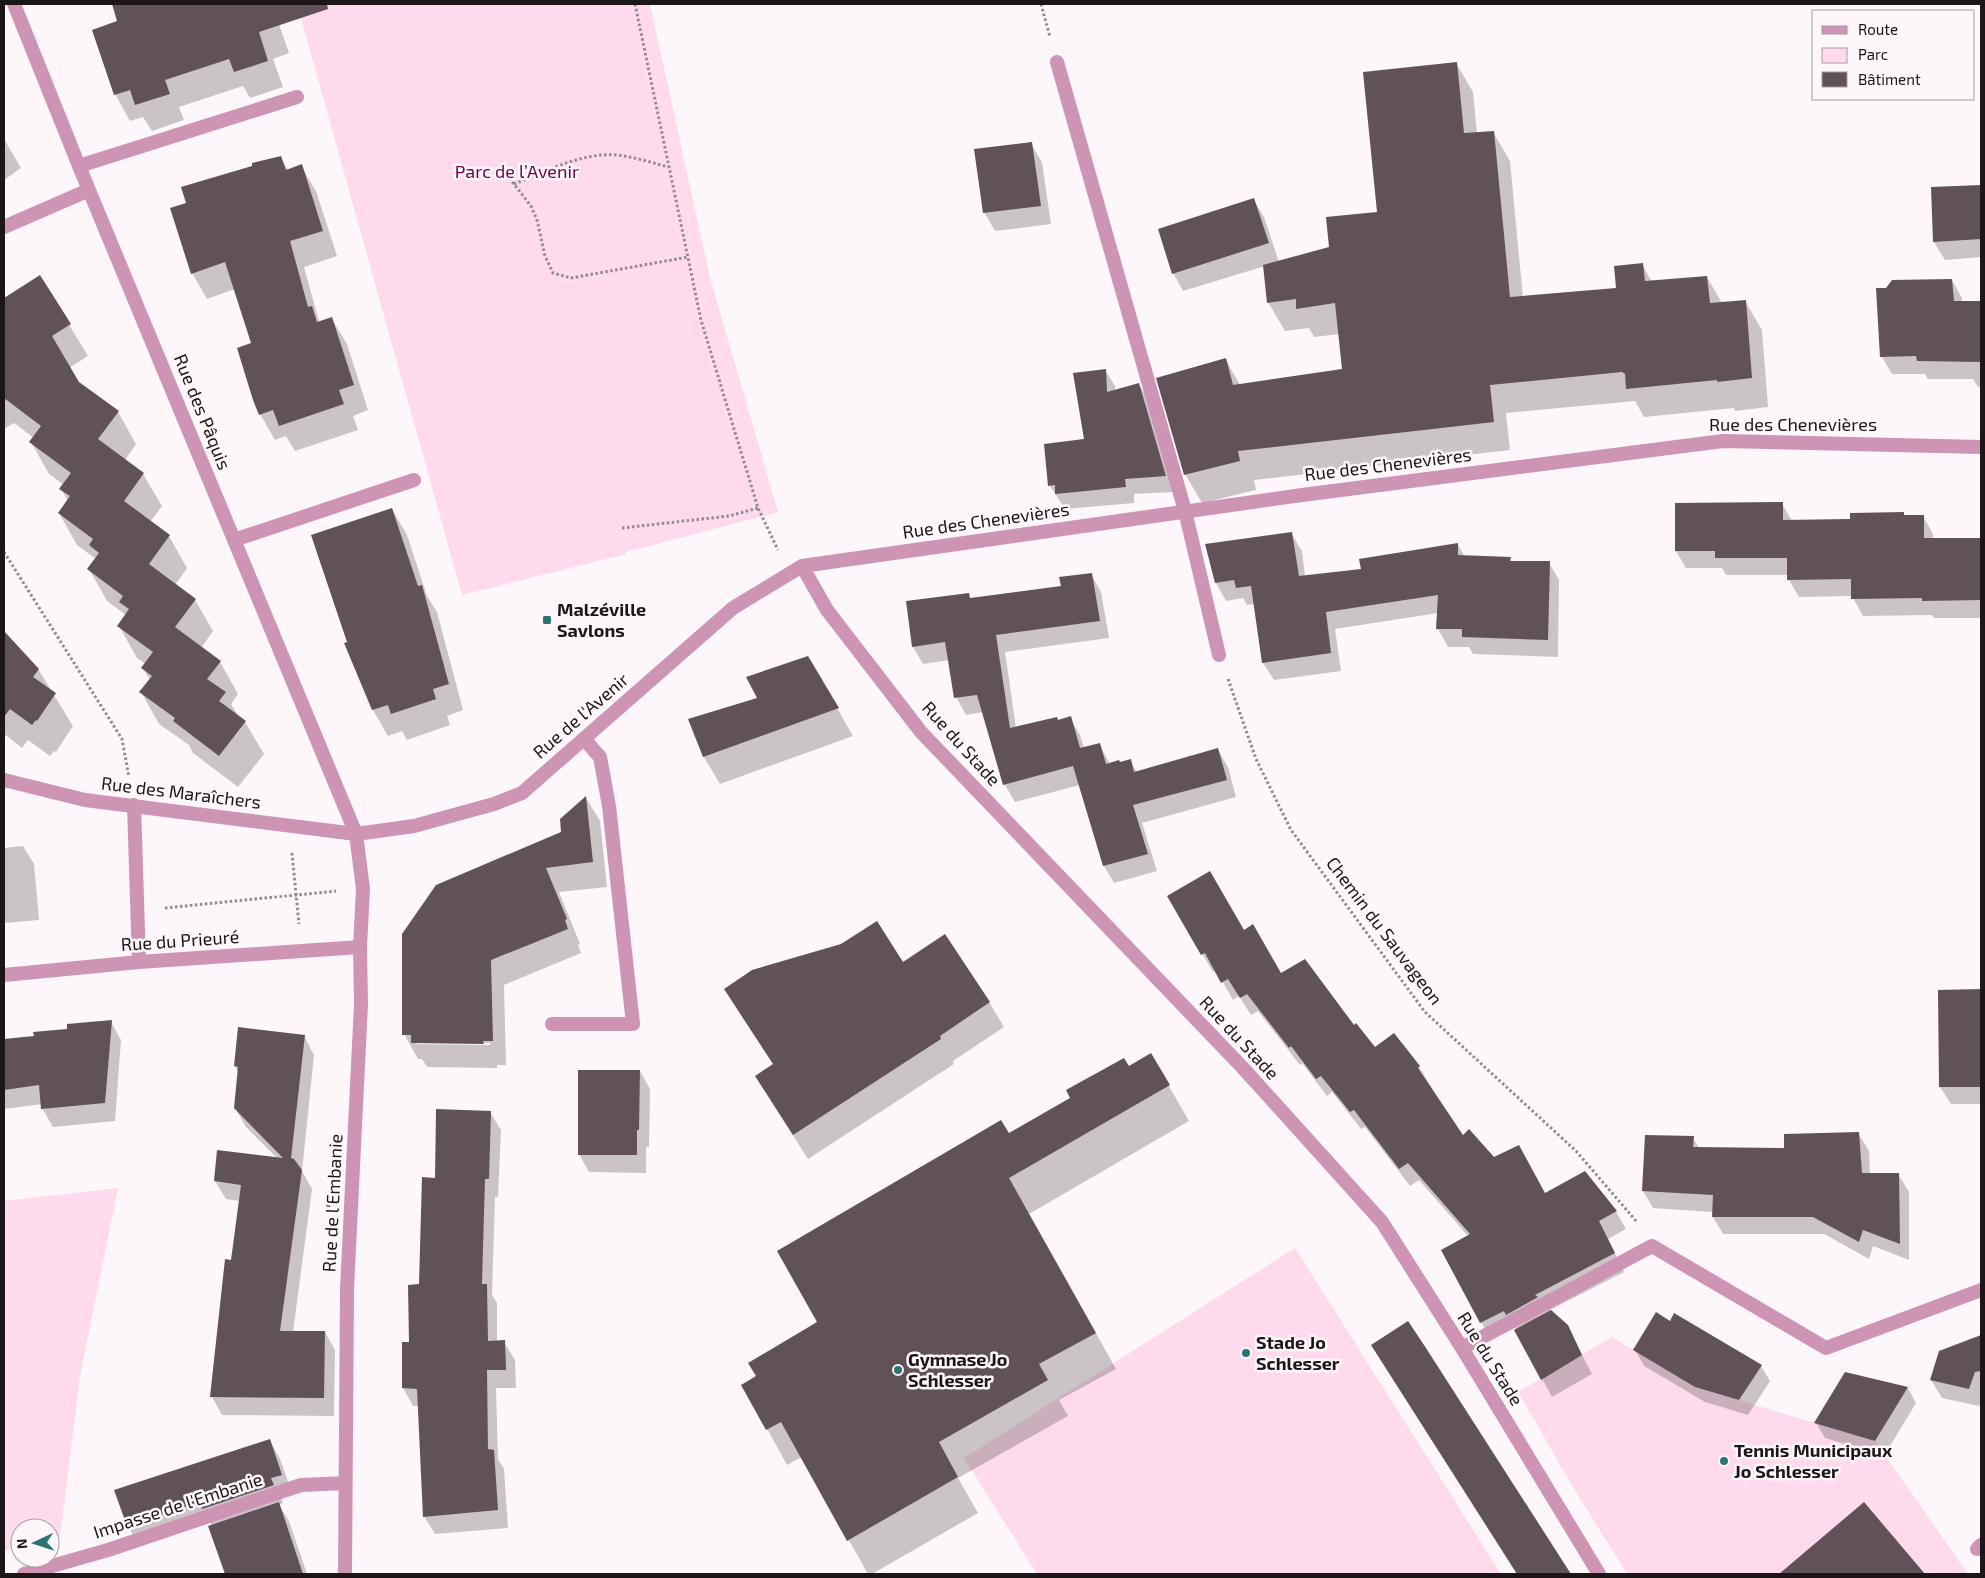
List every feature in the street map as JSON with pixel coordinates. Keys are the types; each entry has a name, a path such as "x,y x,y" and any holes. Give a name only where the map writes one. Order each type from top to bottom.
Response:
{"street":[{"name":"Rue des Pâquis","path":"14,4 79,166 356,834"},
{"path":"1057,62 1185,512 1220,655"},
{"path":"79,166 297,97"},
{"path":"4,227 89,190"},
{"name":"Rue des Chenevières","path":"796,570 1185,512 1723,441 1981,447"},
{"path":"234,540 414,480"},
{"name":"Rue de l'Avenir","path":"356,834 414,826 494,804 522,793 733,608 796,570"},
{"name":"Rue du Stade","path":"796,570 921,732 1243,1068 1382,1222 1462,1348 1599,1574"},
{"path":"552,1024 633,1024 609,806 600,757 584,739"},
{"name":"Rue des Maraîchers","path":"4,780 85,800 356,834"},
{"path":"134,805 139,962"},
{"name":"Rue de l'Embanie","path":"345,1574 347,1289 361,1004 360,947 363,888 356,834"},
{"name":"Rue du Prieuré","path":"4,975 139,962 360,947"},
{"path":"1462,1348 1652,1246 1826,1348 1981,1290"},
{"name":"Impasse de l'Embanie","path":"24,1574 108,1550 302,1485 346,1483"}],"path":[{"path":"635,4 701,320 758,508 796,570"},
{"path":"1041,4 1057,62"},
{"path":"514,184 588,157 615,155 643,160 669,168"},
{"path":"500,166 531,206 537,220 545,256 553,273 571,278 688,257"},
{"path":"622,528 729,516 758,508"},
{"path":"4,552 122,739 134,805"},
{"name":"Chemin du Sauvageon","path":"1220,655 1256,759 1291,830 1426,1012 1576,1151 1639,1226 1652,1246"},
{"path":"289,826 301,952"},
{"path":"137,910 363,888"}],"green space":[{"name":"Parc de l’Avenir","path":"297,4 650,4 710,278 778,512 626,552 626,554 462,595"},
{"path":"118,1188 80,1376 60,1537 60,1518 10,1518 10,1550 4,1551 4,1201"},
{"name":"Stade Jo Schlesser","path":"1295,1248 1501,1574 1037,1574 964,1458"},
{"name":"Tennis Municipaux Jo Schlesser","path":"1612,1337 1695,1387 1875,1441 1968,1574 1627,1574 1570,1482 1518,1392"}],"building":[{"path":"112,4 327,4 328,9 259,32 268,61 234,72 229,59 165,80 170,94 135,105 130,90 114,95 92,30 117,21"},
{"path":"1457,62 1464,133 1494,131 1510,297 1616,288 1614,266 1643,263 1645,281 1707,276 1710,303 1746,300 1752,378 1626,389 1625,374 1622,372 1490,385 1494,422 1238,451 1240,461 1184,475 1156,378 1226,358 1233,385 1342,369 1335,303 1296,309 1296,299 1267,303 1263,265 1329,247 1326,217 1377,212 1363,72"},
{"path":"1032,142 1041,206 983,213 974,149"},
{"path":"281,156 286,170 302,164 323,231 290,241 308,307 312,306 317,322 332,317 354,385 339,390 344,404 279,426 273,410 259,415 253,400 237,348 251,343 225,262 191,274 170,208 186,203 181,187 252,166 252,163"},
{"path":"1981,185 1981,239 1933,242 1931,187"},
{"path":"1254,198 1269,243 1172,274 1158,229"},
{"path":"40,275 71,324 52,336 79,382 119,411 98,439 144,473 124,501 170,535 149,564 196,599 175,627 221,661 207,679 226,692 219,701 246,721 219,756 173,721 175,718 139,692 152,676 141,668 153,652 117,626 129,609 119,602 123,596 87,569 99,553 89,545 93,539 58,513 70,496 59,489 71,473 29,442 41,426 4,398 4,298"},
{"path":"1952,279 1954,301 1981,301 1981,362 1917,361 1916,356 1880,357 1876,288 1886,288 1892,280"},
{"path":"1106,369 1107,392 1139,383 1166,476 1125,479 1126,487 1055,494 1055,485 1048,486 1044,444 1084,439 1073,373"},
{"path":"1783,502 1783,520 1850,519 1850,513 1904,512 1904,515 1924,515 1924,538 1981,538 1981,600 1922,601 1922,598 1851,599 1851,579 1787,580 1787,558 1715,558 1715,551 1675,551 1675,503"},
{"path":"392,508 418,586 422,585 449,684 433,689 436,699 391,714 388,705 372,710 344,643 347,642 311,535"},
{"path":"1292,532 1299,576 1361,569 1359,559 1458,543 1458,555 1511,557 1510,561 1550,561 1548,640 1462,637 1462,629 1436,629 1438,595 1326,612 1331,653 1262,663 1251,586 1236,588 1234,580 1215,583 1205,544"},
{"path":"1092,573 1100,621 996,635 1010,728 1057,717 1058,720 1071,716 1080,748 1100,743 1106,764 1131,759 1134,772 1218,748 1227,780 1133,805 1148,854 1103,866 1073,766 1003,785 977,695 954,698 945,642 912,647 906,601 969,593 970,598 1061,586 1059,577"},
{"path":"4,631 39,669 33,677 56,693 37,721 32,725 10,709 4,717"},
{"path":"808,656 839,708 703,757 688,719 757,698 746,677"},
{"path":"586,796 593,862 546,868 567,919 565,920 568,929 491,960 493,1041 483,1041 484,1044 411,1043 411,1035 402,1035 402,934 436,885 561,832 560,819"},
{"path":"1210,871 1244,930 1253,924 1281,973 1305,959 1354,1025 1356,1023 1375,1047 1394,1033 1420,1066 1418,1068 1463,1135 1469,1129 1494,1157 1519,1145 1545,1193 1585,1171 1617,1211 1599,1221 1615,1253 1535,1295 1538,1297 1506,1315 1504,1311 1480,1323 1441,1250 1470,1234 1408,1163 1399,1169 1354,1110 1350,1112 1321,1076 1316,1079 1247,994 1240,998 1228,979 1221,983 1205,953 1201,955 1167,896"},
{"path":"877,921 903,962 945,934 990,1002 940,1036 941,1039 793,1135 755,1076 773,1064 724,989 752,970 841,944"},
{"path":"1981,989 1981,1087 1939,1087 1938,990"},
{"path":"112,1020 105,1103 41,1109 39,1085 4,1090 4,1039 34,1036 33,1032 67,1029 67,1024"},
{"path":"238,1027 305,1035 291,1158 294,1159 302,1170 280,1331 325,1331 324,1398 210,1397 225,1259 231,1260 241,1185 214,1181 217,1150 283,1158 234,1108 238,1067 234,1066"},
{"name":"Gymnase Jo Schlesser","path":"1151,1053 1170,1085 1009,1178 1096,1333 1039,1364 1048,1380 939,1442 958,1477 847,1541 781,1422 766,1430 741,1385 756,1376 748,1363 817,1322 777,1251 1001,1120 1009,1133 1070,1098 1066,1090 1124,1058 1129,1066"},
{"path":"578,1070 640,1070 637,1155 578,1155"},
{"path":"436,1109 491,1111 489,1179 485,1179 482,1284 487,1284 488,1341 505,1340 506,1370 487,1370 488,1449 494,1450 498,1510 423,1517 417,1389 402,1388 402,1342 409,1342 408,1285 419,1284 422,1177 435,1178"},
{"path":"1859,1132 1862,1173 1899,1173 1900,1244 1863,1230 1859,1242 1813,1217 1712,1217 1713,1195 1642,1191 1645,1135 1694,1136 1693,1147 1784,1148 1784,1134"},
{"path":"1551,1310 1568,1325 1582,1355 1541,1380 1514,1330"},
{"path":"1656,1312 1670,1321 1674,1313 1762,1365 1739,1400 1695,1387 1633,1350"},
{"path":"1408,1321 1571,1574 1517,1574 1371,1345"},
{"path":"1981,1335 1981,1371 1975,1372 1969,1389 1930,1380 1939,1351"},
{"path":"1845,1372 1908,1387 1875,1441 1814,1423"},
{"path":"270,1439 282,1475 271,1478 274,1485 202,1509 199,1502 127,1526 114,1490"},
{"path":"279,1502 303,1574 225,1574 208,1526"},
{"path":"1864,1502 1925,1574 1779,1574"}],"place":[{"name":"Malzéville Savlons","path":"547,620"},
{"name":"Stade Jo Schlesser","path":"1246,1353"},
{"name":"Gymnase Jo Schlesser","path":"898,1370"},
{"name":"Tennis Municipaux Jo Schlesser","path":"1724,1461"}]}
